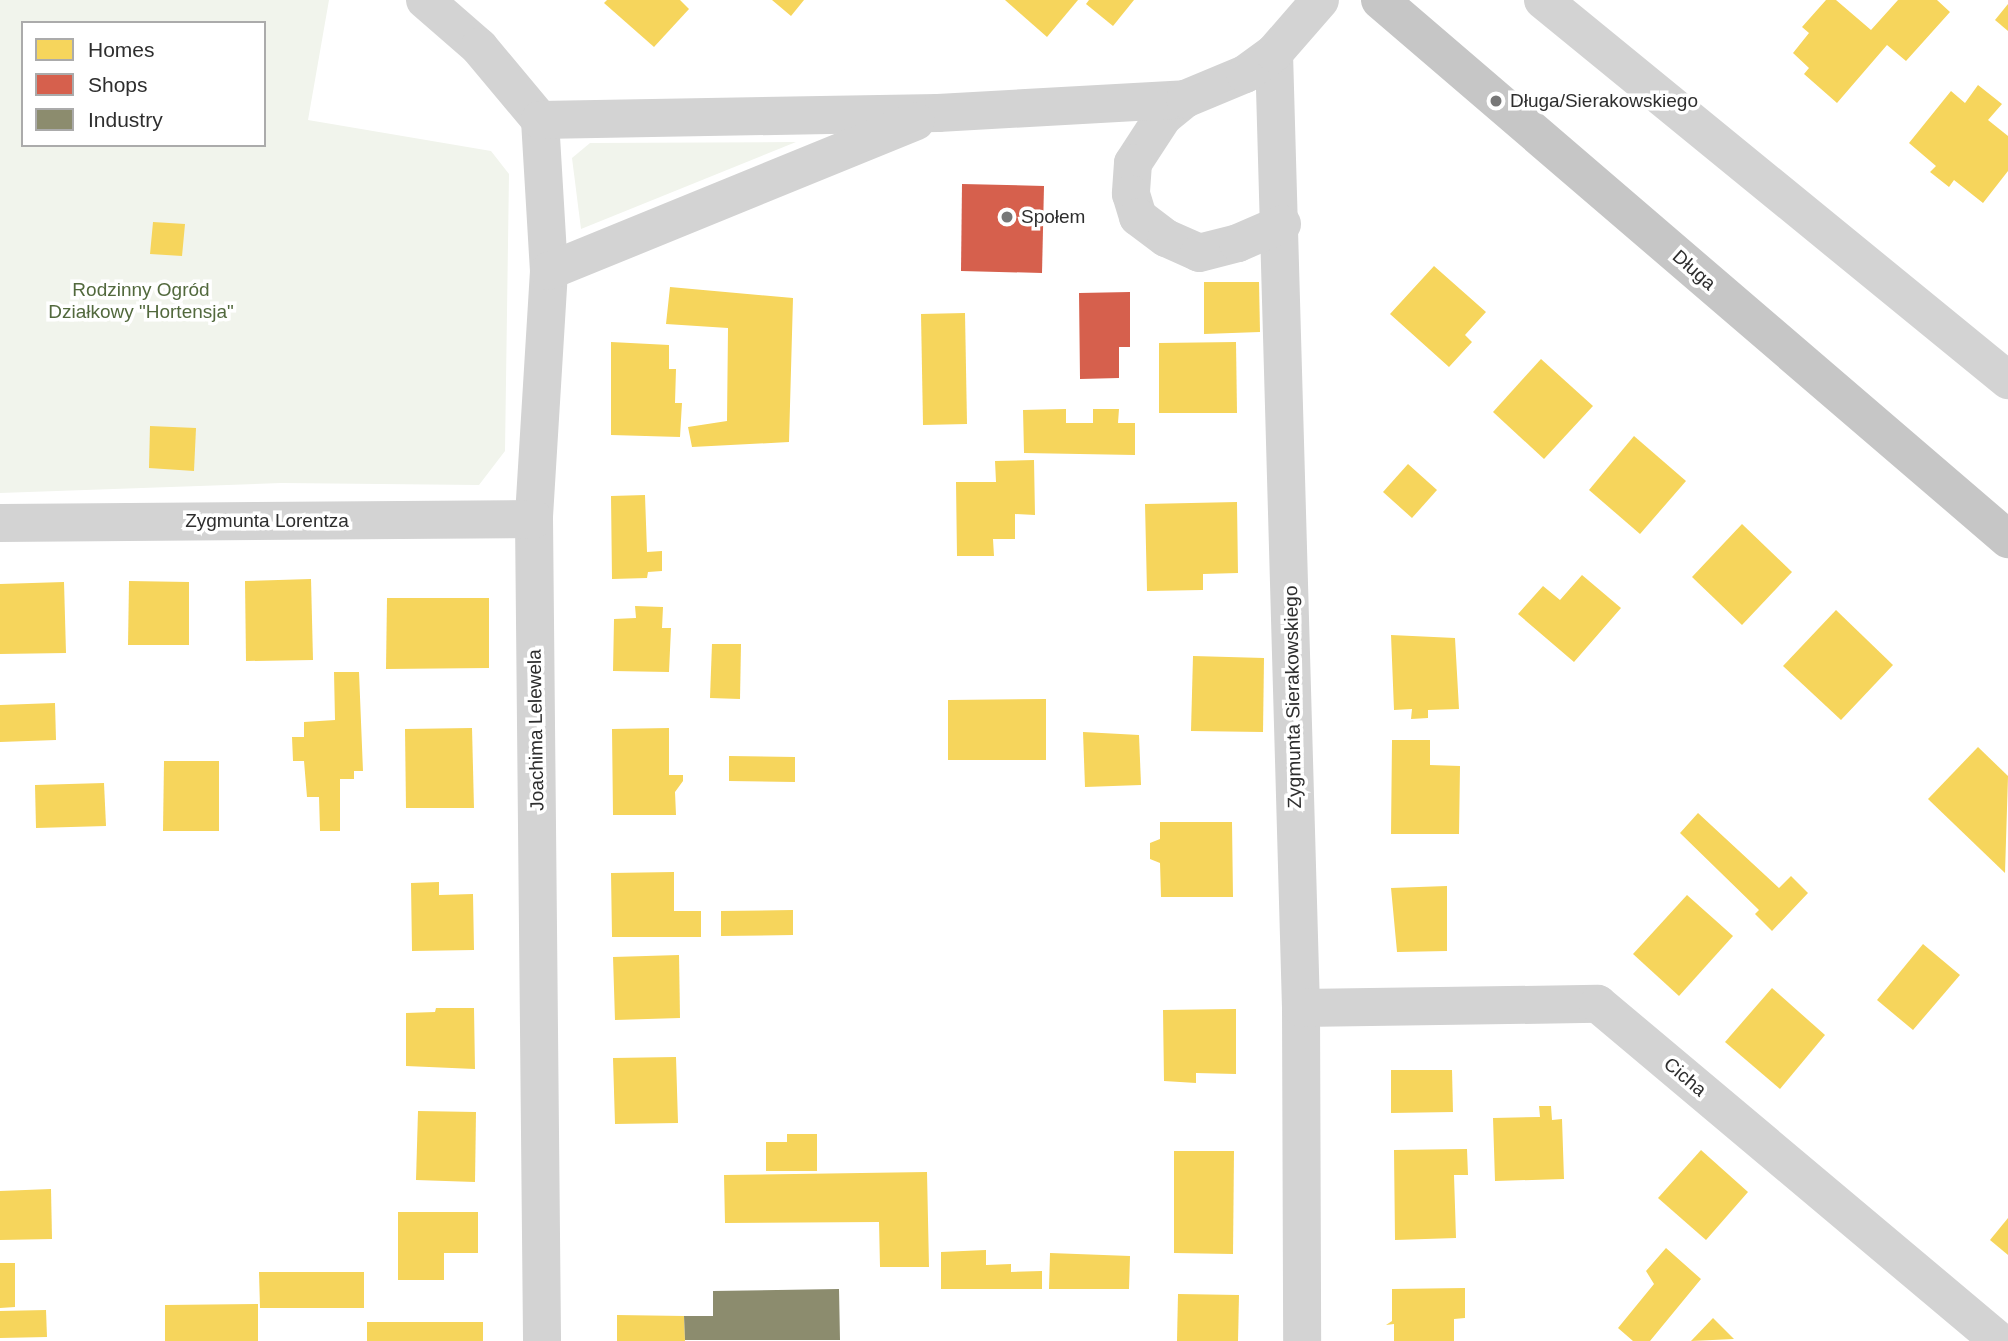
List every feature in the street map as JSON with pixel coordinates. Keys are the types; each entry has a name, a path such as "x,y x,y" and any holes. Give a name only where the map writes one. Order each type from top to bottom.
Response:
{"main road":[{"name":"Długa","path":"1380,0 2008,539"}],"street":[{"path":"425,0 479,47 540,120 938,113 1185,99"},
{"path":"1282,224 1238,243 1199,253 1166,238 1138,217 1131,194 1133,163 1163,117 1185,99 1245,74 1274,53 1320,0"},
{"path":"1543,0 2008,380"},
{"name":"Zygmunta Sierakowskiego","path":"1274,53 1282,224 1301,1008 1302,1341"},
{"path":"549,271 938,113"},
{"name":"Joachima Lelewela","path":"540,120 549,271 534,519 542,1341"},
{"name":"Zygmunta Lorentza","path":"0,523 534,519"},
{"name":"Cicha","path":"1301,1008 1598,1004 1999,1341"}],"green space":[{"name":"Rodzinny Ogród Działkowy \"Hortensja\"","path":"0,0 329,0 308,120 491,151 509,174 505,451 479,485 281,483 0,493"},
{"path":"796,142 581,229 572,158 590,143"}],"building: Homes":[{"path":"607,0 680,0 689,9 654,47 604,3"},
{"path":"772,0 804,0 791,16"},
{"path":"1005,0 1078,0 1047,37"},
{"path":"1089,0 1134,0 1113,26 1086,4"},
{"path":"1826,0 1836,0 1871,30 1898,0 1937,0 1950,12 1906,61 1887,45 1837,103 1804,74 1809,68 1793,53 1809,33 1802,27"},
{"path":"2008,4 2008,31 1995,20"},
{"path":"1978,85 2002,104 1988,120 2008,136 2008,171 1983,203 1954,180 1949,187 1930,172 1936,166 1909,143 1951,91 1965,103"},
{"path":"153,222 185,224 182,256 150,254"},
{"path":"1434,266 1486,312 1465,335 1472,342 1449,367 1390,314"},
{"path":"1204,282 1259,282 1260,332 1204,334"},
{"path":"670,287 793,298 789,442 692,447 688,427 727,421 728,328 666,324"},
{"path":"965,313 967,424 923,425 921,314"},
{"path":"611,342 669,345 669,369 676,369 675,403 682,403 680,437 611,435"},
{"path":"1236,342 1237,413 1159,413 1159,343"},
{"path":"1541,359 1593,406 1544,459 1493,412"},
{"path":"1066,409 1066,423 1093,423 1093,409 1119,409 1118,423 1135,423 1135,455 1024,453 1023,410"},
{"path":"150,426 196,428 194,471 149,468"},
{"path":"1634,436 1686,481 1640,534 1589,490"},
{"path":"1034,460 1035,515 1015,514 1015,539 993,539 994,556 957,556 956,482 996,482 995,461"},
{"path":"1408,464 1437,490 1412,518 1383,492"},
{"path":"645,495 647,552 662,551 662,571 648,572 647,578 612,579 611,496"},
{"path":"1237,502 1238,573 1203,574 1203,590 1147,591 1145,504"},
{"path":"1742,524 1792,572 1742,625 1692,577"},
{"path":"1582,575 1621,608 1574,662 1518,614 1543,586 1560,600"},
{"path":"311,579 313,660 246,661 245,581"},
{"path":"129,581 189,582 189,645 128,645"},
{"path":"64,582 66,653 0,654 0,584"},
{"path":"387,598 489,598 489,668 386,669"},
{"path":"635,606 663,607 662,628 671,628 669,672 613,671 614,619 636,618"},
{"path":"1836,610 1893,665 1841,720 1783,666"},
{"path":"1391,635 1455,638 1459,709 1428,710 1428,718 1411,719 1412,709 1394,710"},
{"path":"712,644 741,644 740,699 710,698"},
{"path":"1193,656 1264,658 1263,732 1191,731"},
{"path":"334,672 359,672 363,771 354,771 354,779 340,779 340,831 320,831 319,797 307,797 304,761 293,761 292,737 304,737 304,722 335,720"},
{"path":"1046,699 1046,760 948,760 948,700"},
{"path":"55,703 56,740 0,742 0,705"},
{"path":"472,728 474,808 406,808 405,729"},
{"path":"669,728 669,775 683,775 683,781 675,792 676,815 613,815 612,729"},
{"path":"1083,732 1139,735 1141,785 1085,787"},
{"path":"1392,740 1430,740 1430,765 1460,766 1459,834 1391,834"},
{"path":"1978,747 2008,776 2005,873 1928,799"},
{"path":"729,756 795,757 795,782 729,781"},
{"path":"164,761 219,761 219,831 163,831"},
{"path":"104,783 106,826 36,828 35,785"},
{"path":"1698,813 1779,888 1791,876 1808,893 1772,931 1755,914 1759,910 1680,833"},
{"path":"1160,822 1232,822 1233,897 1161,897 1160,863 1150,859 1150,843 1160,839"},
{"path":"674,872 674,911 701,911 701,937 612,937 611,873"},
{"path":"439,882 439,895 473,894 474,950 412,951 411,883"},
{"path":"1447,886 1447,951 1397,952 1391,888"},
{"path":"1687,895 1733,936 1679,996 1633,954"},
{"path":"793,910 793,935 721,936 721,911"},
{"path":"1923,944 1960,975 1913,1030 1877,1000"},
{"path":"679,955 680,1018 615,1020 613,957"},
{"path":"1772,988 1825,1035 1780,1089 1725,1042"},
{"path":"436,1008 474,1008 475,1069 406,1066 406,1013 435,1012"},
{"path":"1236,1009 1236,1074 1196,1073 1196,1083 1164,1081 1163,1010"},
{"path":"676,1057 678,1123 615,1124 613,1058"},
{"path":"1391,1070 1452,1070 1453,1112 1391,1113"},
{"path":"1539,1106 1551,1106 1552,1120 1562,1119 1564,1179 1495,1181 1493,1118 1540,1117"},
{"path":"418,1111 476,1112 475,1182 416,1180"},
{"path":"787,1134 817,1134 817,1171 766,1171 766,1142 787,1142"},
{"path":"1467,1149 1468,1175 1454,1175 1456,1238 1395,1240 1394,1150"},
{"path":"1701,1150 1748,1192 1706,1240 1658,1198"},
{"path":"1174,1151 1234,1151 1233,1254 1174,1253"},
{"path":"927,1172 929,1267 880,1267 879,1222 725,1223 724,1175"},
{"path":"51,1189 52,1239 0,1240 0,1191"},
{"path":"398,1212 478,1212 478,1253 444,1253 444,1280 398,1280"},
{"path":"2008,1218 2008,1255 1990,1240"},
{"path":"1666,1248 1701,1279 1650,1341 1633,1341 1618,1328 1654,1284 1646,1271"},
{"path":"986,1250 986,1265 1011,1264 1011,1272 1042,1271 1042,1289 941,1289 941,1252"},
{"path":"1050,1253 1130,1256 1129,1289 1049,1289"},
{"path":"0,1263 15,1263 15,1307 0,1308"},
{"path":"259,1272 364,1272 364,1308 260,1308"},
{"path":"1465,1288 1465,1318 1454,1319 1454,1341 1394,1341 1394,1324 1386,1325 1392,1321 1392,1289"},
{"path":"1178,1294 1239,1295 1238,1341 1177,1341"},
{"path":"258,1304 258,1341 165,1341 165,1305"},
{"path":"46,1310 47,1337 0,1338 0,1311"},
{"path":"617,1315 684,1316 685,1341 617,1341"},
{"path":"1713,1318 1734,1339 1691,1341"},
{"path":"367,1322 483,1322 483,1341 367,1341"}],"building: Shops":[{"path":"962,184 1044,186 1042,273 961,271"},
{"path":"1130,292 1130,347 1119,347 1119,378 1080,379 1079,293"}],"building: Industry":[{"path":"839,1289 840,1340 685,1340 684,1316 713,1316 713,1291"}],"place":[{"name":"Długa/Sierakowskiego","path":"1496,101"},
{"name":"Społem","path":"1007,217"}]}
